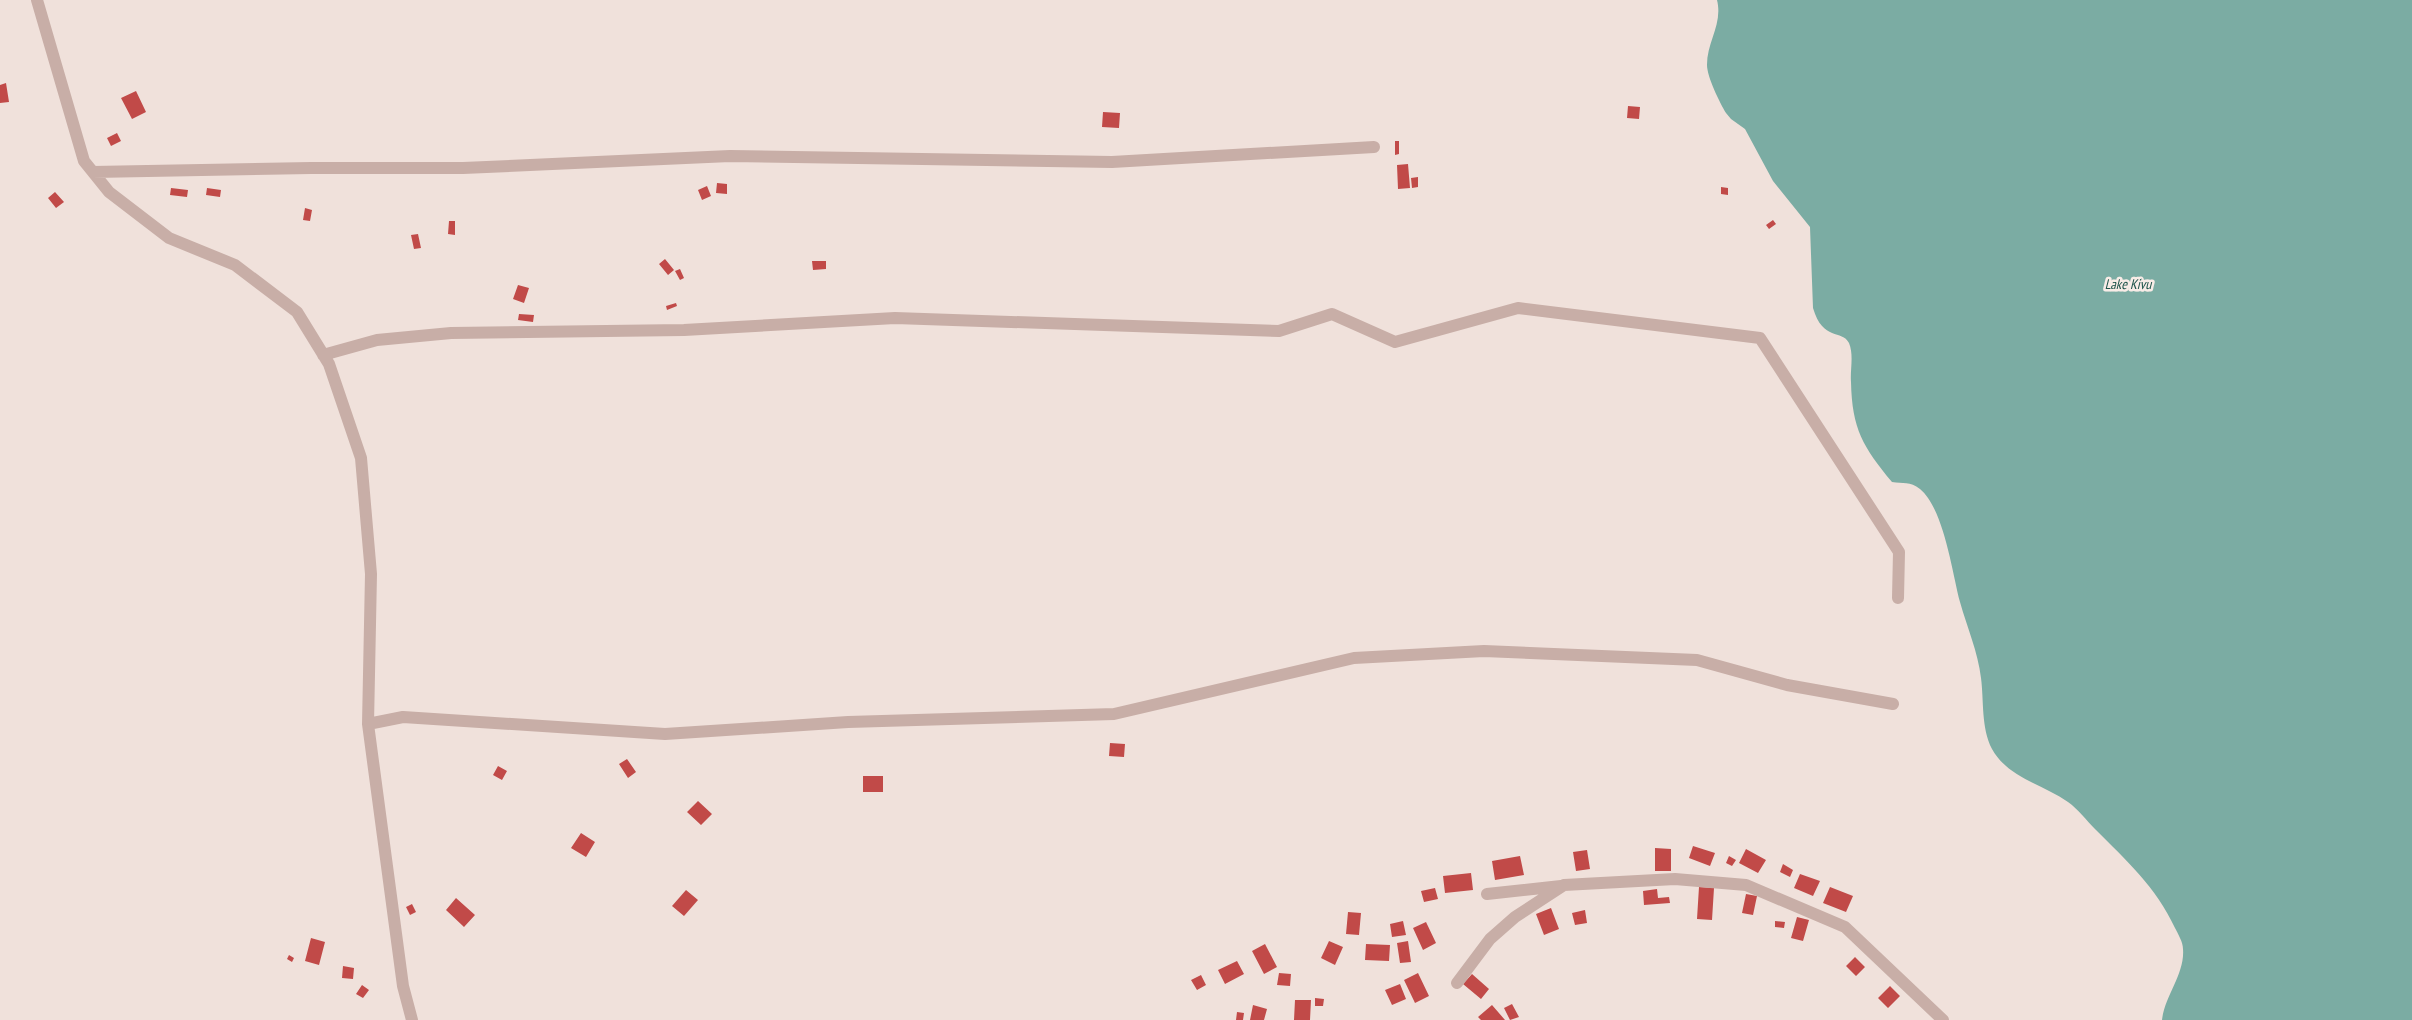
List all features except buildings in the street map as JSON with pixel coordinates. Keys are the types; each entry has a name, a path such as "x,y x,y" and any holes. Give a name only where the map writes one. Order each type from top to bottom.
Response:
{"street":[{"path":"37,0 84,161 109,192 169,238 235,265 297,312 329,364 362,458 371,574 368,724 403,986 412,1020"},
{"path":"93,172 311,168 464,168 730,156 1112,162 1374,147"},
{"path":"323,355 377,340 451,333 684,330 895,318 1278,331 1332,314 1395,342 1518,308 1760,338 1899,552 1898,598"},
{"path":"368,724 403,717 665,734 848,722 1114,714 1354,658 1484,651 1697,660 1787,685 1893,704"},
{"path":"1487,894 1564,885 1675,879 1746,885 1845,926 1943,1020"},
{"path":"1457,983 1490,939 1515,917 1564,885"}],"water":[{"name":"Lake Kivu","path":"1717,0 2412,0 2412,1020 2162,1020 2183,958 2180,938 2150,887 2079,811 2058,796 2016,774 1999,759 1988,741 1984,723 1981,678 1977,659 1960,602 1946,542 1935,511 1928,498 1916,486 1892,482 1874,458 1861,436 1854,413 1852,398 1851,352 1849,343 1842,336 1832,333 1822,326 1813,308 1810,227 1773,181 1745,129 1726,113 1711,83 1707,65 1709,48 1718,17"}]}
